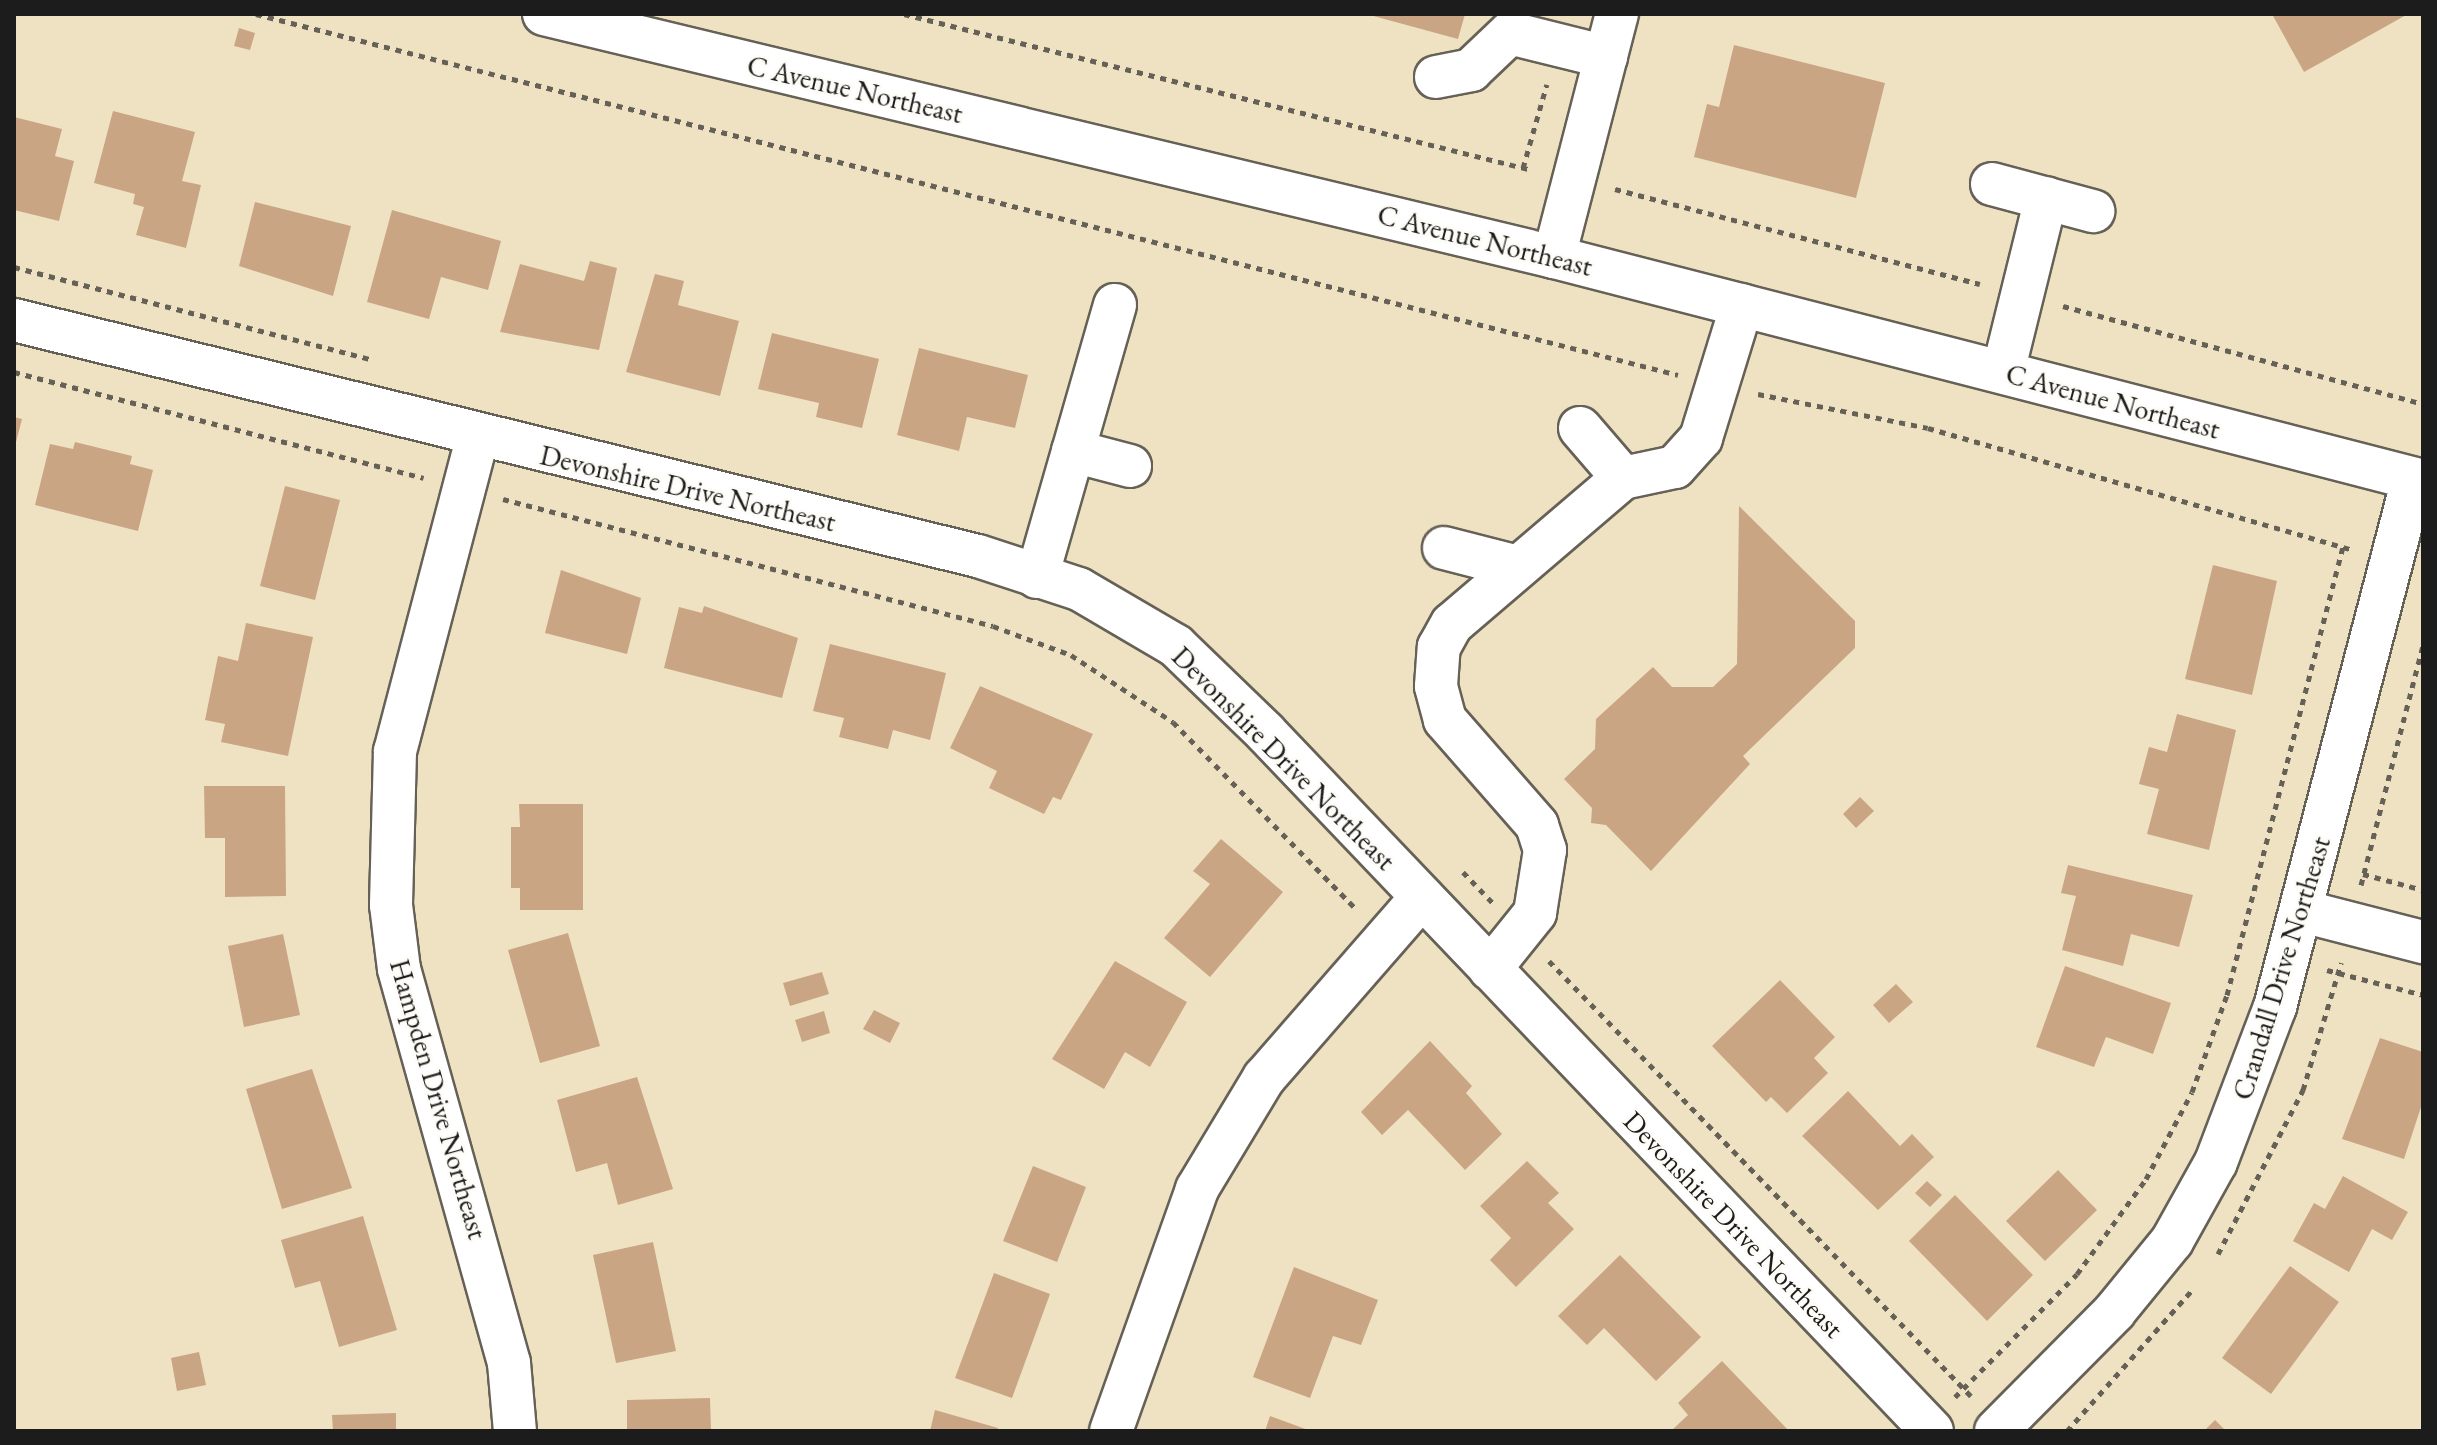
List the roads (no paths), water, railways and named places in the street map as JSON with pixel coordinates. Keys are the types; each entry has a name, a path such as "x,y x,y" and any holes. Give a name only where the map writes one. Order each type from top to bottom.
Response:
{"street":[{"name":"C Avenue Northeast","path":"544,14 1554,257 2418,480"},
{"path":"1554,257 1617,14"},
{"path":"1436,77 1471,70 1510,33 1606,57"},
{"path":"1992,184 2093,211"},
{"path":"2003,372 2046,198"},
{"path":"1037,577 1115,305"},
{"path":"1490,969 1521,931 1545,883 1541,837 1445,720 1436,686 1439,647 1452,624 1623,478 1675,467 1701,438 1721,385 1742,305"},
{"name":"Devonshire Drive Northeast","path":"14,320 477,439 978,556 1079,589 1176,646 1490,969 1940,1417"},
{"path":"1580,428 1623,478"},
{"name":"Hampden Drive Northeast","path":"477,439 395,751 391,905 399,969 509,1363 515,1431"},
{"path":"1073,451 1130,466"},
{"name":"Crandall Drive Northeast","path":"1987,1417 2114,1312 2172,1241 2250,1085 2302,911 2418,480"},
{"path":"1444,548 1518,567"},
{"path":"1111,1431 1197,1189 1264,1078 1422,897"},
{"path":"2302,911 2423,942"}]}
